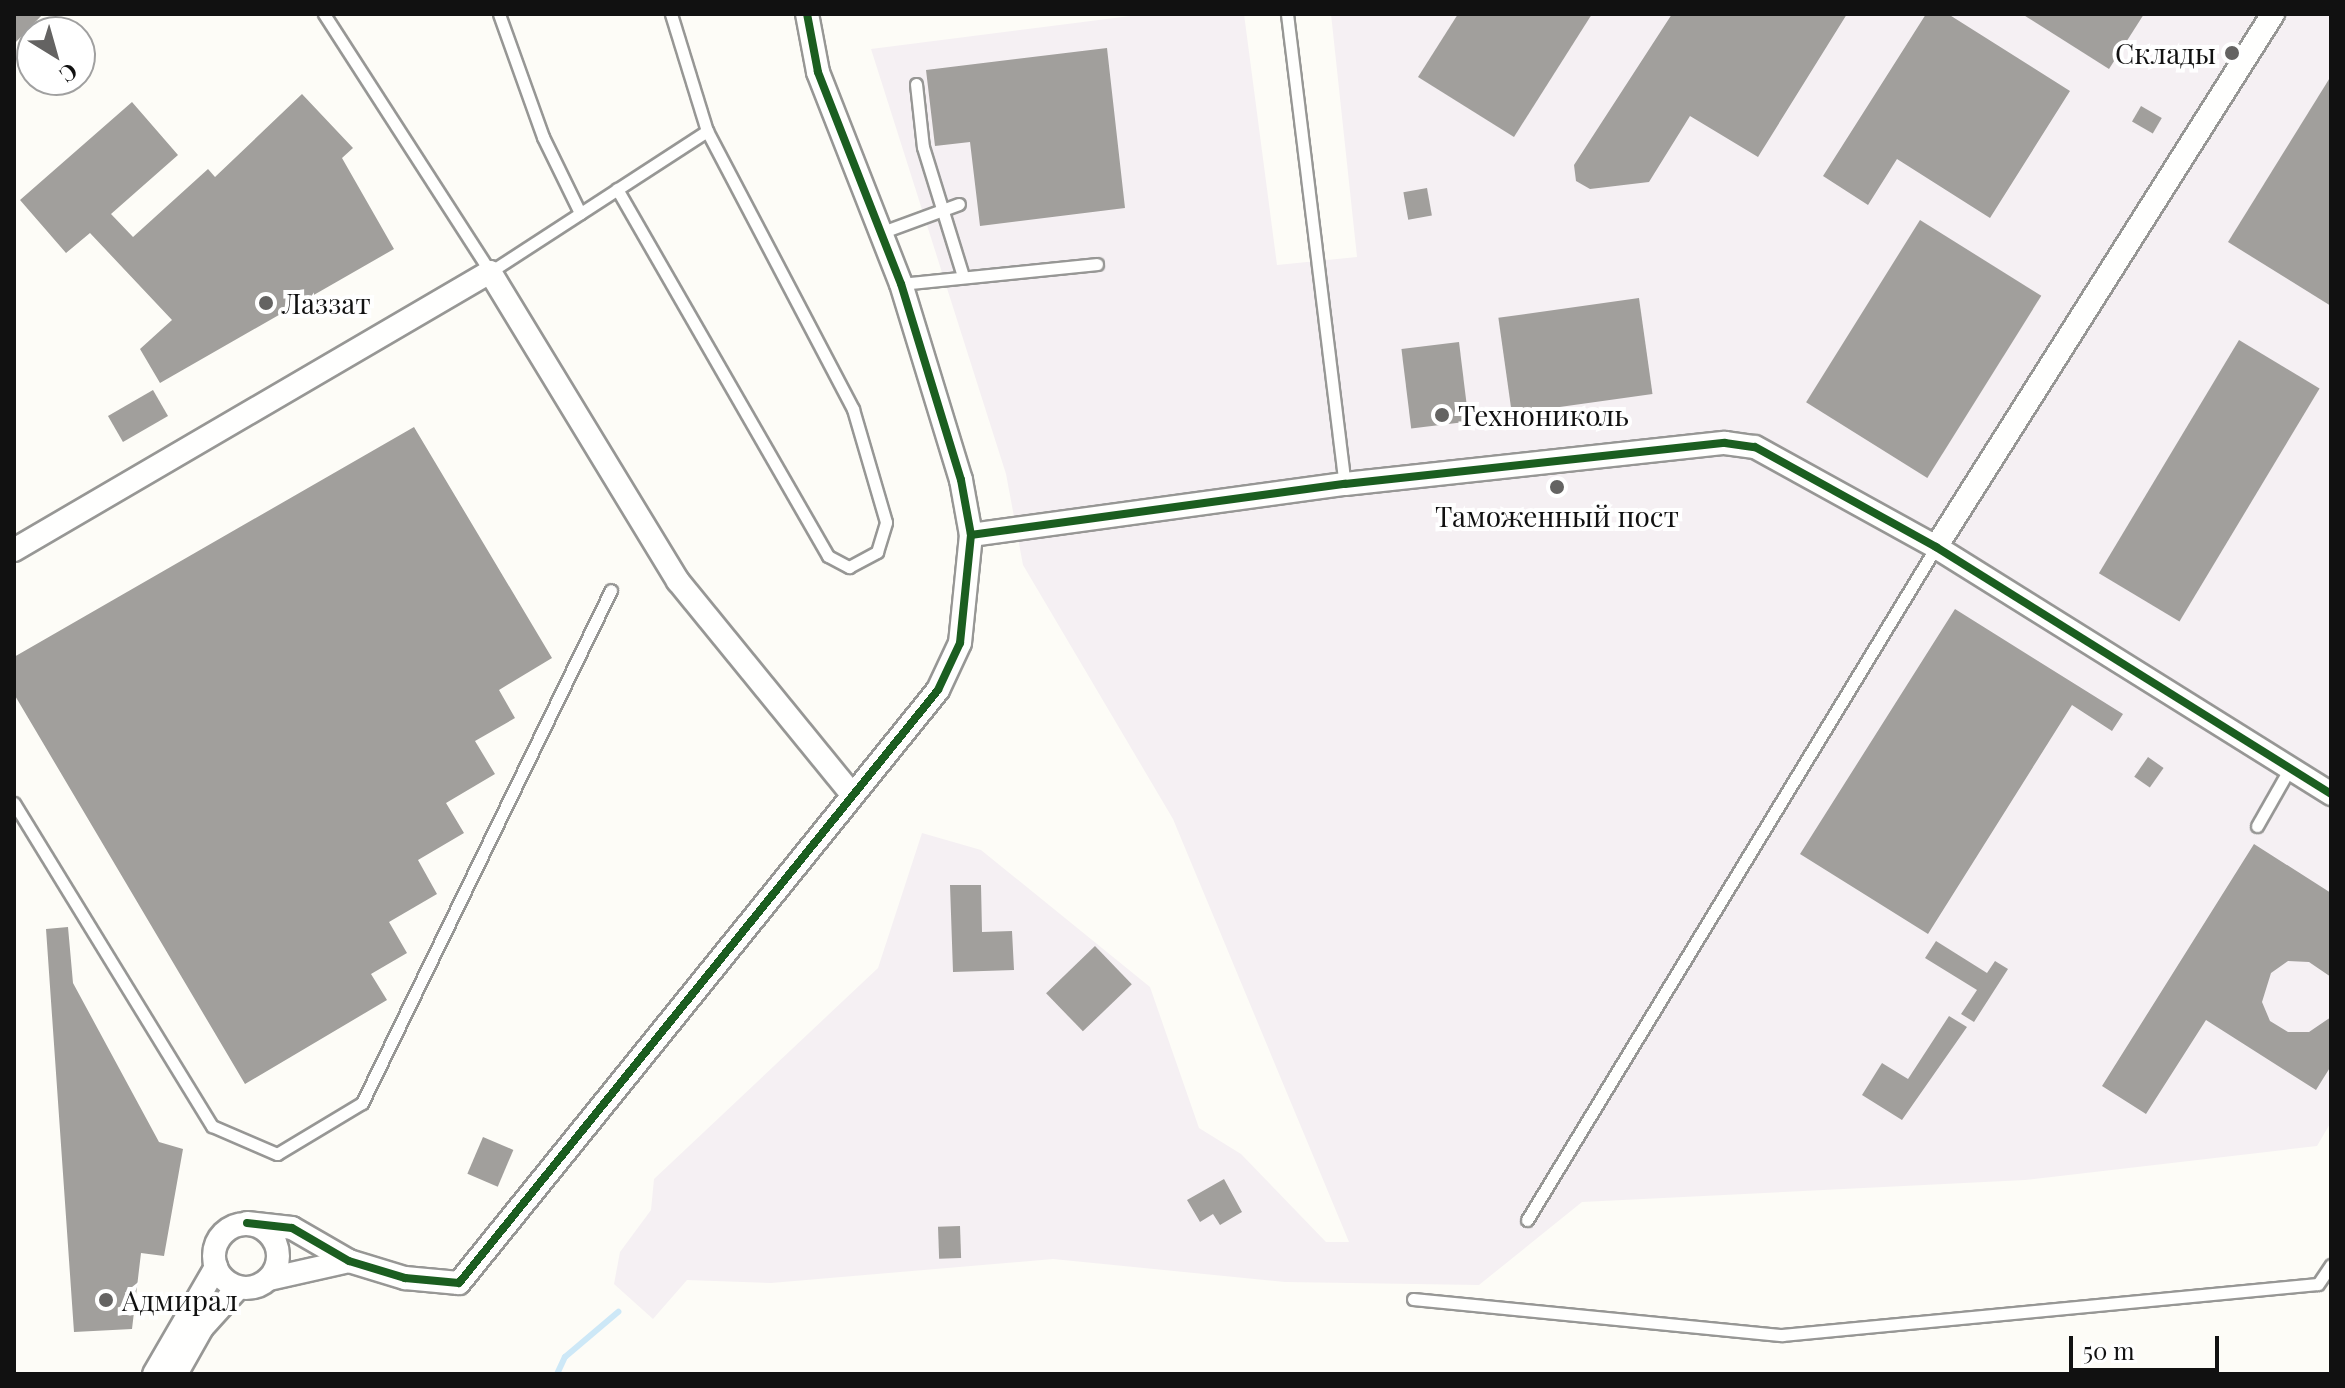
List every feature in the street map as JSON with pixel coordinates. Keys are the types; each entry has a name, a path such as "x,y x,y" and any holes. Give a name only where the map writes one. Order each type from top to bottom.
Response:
{"street":[{"path":"154,1374 216,1267 220,1237 247,1223 292,1228 349,1261 405,1278 459,1283 944,679 960,643 971,535 961,480 901,284 818,72 807,14"},
{"path":"1936,547 2273,14"},
{"path":"14,550 490,272 678,581 852,794"},
{"path":"971,535 1345,484 1725,443 1784,458 1936,547 2331,794"},
{"path":"247,1223 265,1229 276,1244 278,1263 269,1279"},
{"path":"176,1374 202,1328 239,1287 349,1261"},
{"path":"216,1267 239,1287"}],"lane":[{"path":"324,14 490,272 707,131"},
{"path":"499,14 543,137 580,213"},
{"path":"617,189 828,556 849,567 877,552 886,522 853,409 707,131 671,14"},
{"path":"1287,14 1345,484"},
{"path":"916,84 923,147 963,276"},
{"path":"880,233 959,204"},
{"path":"901,284 1097,264"},
{"path":"1527,1220 1936,547"},
{"path":"14,803 212,1126 277,1154 362,1103 611,590"},
{"path":"2257,826 2290,768"},
{"path":"1413,1299 1782,1335 2318,1284 2331,1265"}],"shaded area":[{"path":"1146,14 1244,14 1277,265 1357,257 1331,14 2331,14 2331,1122 2317,1146 2025,1180 1582,1202 1479,1285 1285,1282 1053,1259 771,1283 687,1280 653,1319 614,1284 620,1252 651,1210 654,1179 878,968 922,833 981,850 1150,987 1199,1128 1241,1154 1326,1242 1349,1242 1173,819 1023,565 1006,474 871,49"}],"building":[{"path":"14,14 43,14 16,16 14,44"},
{"path":"1458,14 1592,14 1514,137 1418,77"},
{"path":"1672,14 1847,14 1758,157 1690,116 1649,182 1590,189 1576,181 1574,165"},
{"path":"1926,14 1948,14 2070,91 1990,218 1897,159 1868,205 1823,176"},
{"path":"2022,14 2144,14 2109,69"},
{"path":"1107,48 1125,208 980,226 970,142 935,146 926,70"},
{"path":"2331,76 2331,306 2228,242"},
{"path":"302,94 353,148 342,158 394,249 160,383 140,349 172,320 90,233 66,253 20,200 132,102 178,155 111,214 133,237 208,169 215,177"},
{"path":"2141,106 2162,118 2153,134 2132,122"},
{"path":"1427,188 1432,216 1408,220 1403,192"},
{"path":"1920,220 2041,296 1927,478 1806,402"},
{"path":"1639,298 1652,394 1512,414 1498,318"},
{"path":"2239,340 2320,388 2179,622 2099,573"},
{"path":"1459,342 1469,421 1411,428 1401,349"},
{"path":"153,390 168,416 123,442 108,416"},
{"path":"414,427 552,658 499,690 515,718 475,741 495,774 446,803 464,833 418,860 437,894 389,922 407,953 371,974 387,1000 245,1084 14,694 14,657"},
{"path":"1955,609 2123,714 2112,731 2072,705 1928,934 1800,854"},
{"path":"2148,757 2164,768 2150,788 2134,777"},
{"path":"2254,844 2331,893 2331,977 2309,962 2288,961 2271,973 2262,1002 2270,1021 2288,1032 2309,1032 2331,1017 2331,1066 2316,1090 2206,1020 2146,1114 2102,1086"},
{"path":"950,885 981,885 982,932 1012,931 1014,970 953,972"},
{"path":"68,927 73,983 159,1142 183,1149 164,1256 141,1253 132,1329 74,1332 46,929"},
{"path":"1936,941 1987,973 1995,961 2008,969 1974,1022 1961,1014 1977,990 1925,958"},
{"path":"1095,946 1132,984 1083,1031 1046,993"},
{"path":"1949,1016 1967,1027 1902,1120 1862,1095 1882,1063 1908,1079"},
{"path":"483,1137 513,1150 498,1187 467,1174"},
{"path":"1224,1179 1242,1212 1220,1225 1213,1214 1200,1222 1187,1200"},
{"path":"960,1226 961,1258 939,1259 938,1227"}],"waterway":[{"path":"557,1374 565,1357 618,1312"}],"cycle path":[{"path":"247,1223 292,1228 349,1261 405,1278 459,1283 938,690 960,643 971,535 961,480 901,284 818,72 807,14"},
{"path":"971,535 1345,484 1725,443 1755,447 1936,547 2331,794"}],"place":[{"name":"Склады","path":"2232,53"},
{"name":"Лаззат","path":"266,303"},
{"name":"Технониколь","path":"1442,415"},
{"name":"Таможенный пост","path":"1557,487"},
{"name":"Адмирал","path":"106,1300"}]}
